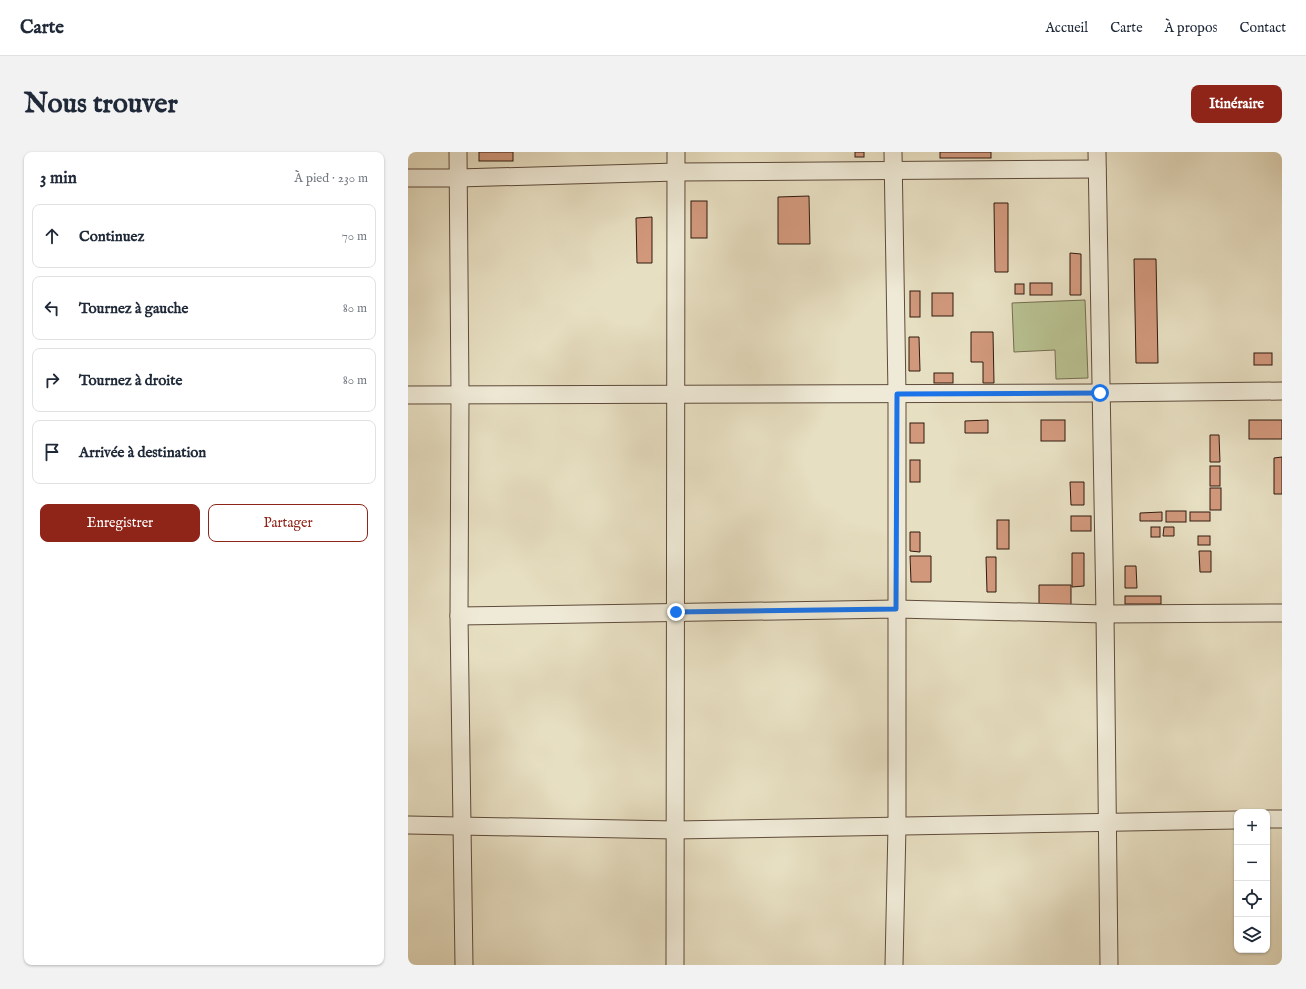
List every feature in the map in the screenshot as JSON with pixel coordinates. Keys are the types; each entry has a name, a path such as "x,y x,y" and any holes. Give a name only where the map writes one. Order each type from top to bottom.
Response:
{"street":[{"path":"458,152 460,394 459,616 464,965"},
{"path":"675,965 676,152"},
{"path":"893,152 897,394 896,609 898,826 894,965"},
{"path":"408,178 677,172 894,170 1097,160 1105,614 1109,965"},
{"path":"408,395 897,394 1282,391"},
{"path":"459,616 896,609 1105,614 1282,613"},
{"path":"1270,819 1282,819"},
{"path":"408,825 675,830 1234,820"}],"green space":[{"path":"1085,300 1088,378 1056,379 1055,350 1014,352 1012,303"}],"building":[{"path":"479,152 513,152 513,161 479,161"},
{"path":"855,152 864,152 864,157 855,157"},
{"path":"940,152 991,152 991,158 940,158"},
{"path":"809,196 810,244 778,244 778,197"},
{"path":"691,201 707,201 707,238 691,238"},
{"path":"994,203 1008,203 1008,272 995,272"},
{"path":"652,217 652,263 637,263 636,218"},
{"path":"1070,253 1081,254 1081,295 1070,295"},
{"path":"1134,259 1156,259 1158,363 1136,363"},
{"path":"1030,283 1052,283 1052,295 1030,295"},
{"path":"1015,284 1024,284 1024,294 1015,294"},
{"path":"910,291 920,291 920,317 910,317"},
{"path":"932,293 953,293 953,316 932,316"},
{"path":"971,332 993,332 994,383 983,383 983,362 971,362"},
{"path":"909,337 919,337 920,371 909,371"},
{"path":"1254,353 1272,353 1272,365 1254,365"},
{"path":"934,373 953,373 953,383 934,383"},
{"path":"988,420 988,433 965,433 965,421"},
{"path":"1041,420 1065,420 1065,441 1041,441"},
{"path":"1249,420 1282,420 1282,439 1249,439"},
{"path":"910,423 924,423 924,443 910,443"},
{"path":"1210,435 1219,435 1220,462 1210,462"},
{"path":"1282,457 1282,494 1274,494 1274,458"},
{"path":"910,460 920,460 920,482 910,482"},
{"path":"1210,466 1220,466 1220,486 1210,486"},
{"path":"1070,482 1084,482 1084,505 1071,505"},
{"path":"1210,488 1221,488 1221,510 1210,510"},
{"path":"1166,511 1186,511 1186,522 1166,522"},
{"path":"1162,512 1162,521 1140,521 1140,513"},
{"path":"1190,512 1210,512 1210,521 1190,521"},
{"path":"1071,516 1091,516 1091,531 1071,531"},
{"path":"997,520 1009,520 1009,549 997,549"},
{"path":"1151,527 1160,527 1160,537 1151,537"},
{"path":"1164,527 1174,527 1174,536 1163,536"},
{"path":"910,532 920,532 920,552 910,551"},
{"path":"1198,536 1210,536 1210,545 1198,545"},
{"path":"1199,551 1211,551 1211,572 1200,572"},
{"path":"1072,553 1084,553 1084,586 1072,587"},
{"path":"910,556 931,556 931,582 911,582"},
{"path":"986,557 996,557 996,592 987,592"},
{"path":"1125,566 1136,566 1137,588 1125,588"},
{"path":"1039,585 1071,585 1071,606 1039,607"},
{"path":"1125,596 1161,596 1161,604 1125,604"}],"route":[{"path":"676,612 896,609 897,394 1100,393"}]}
